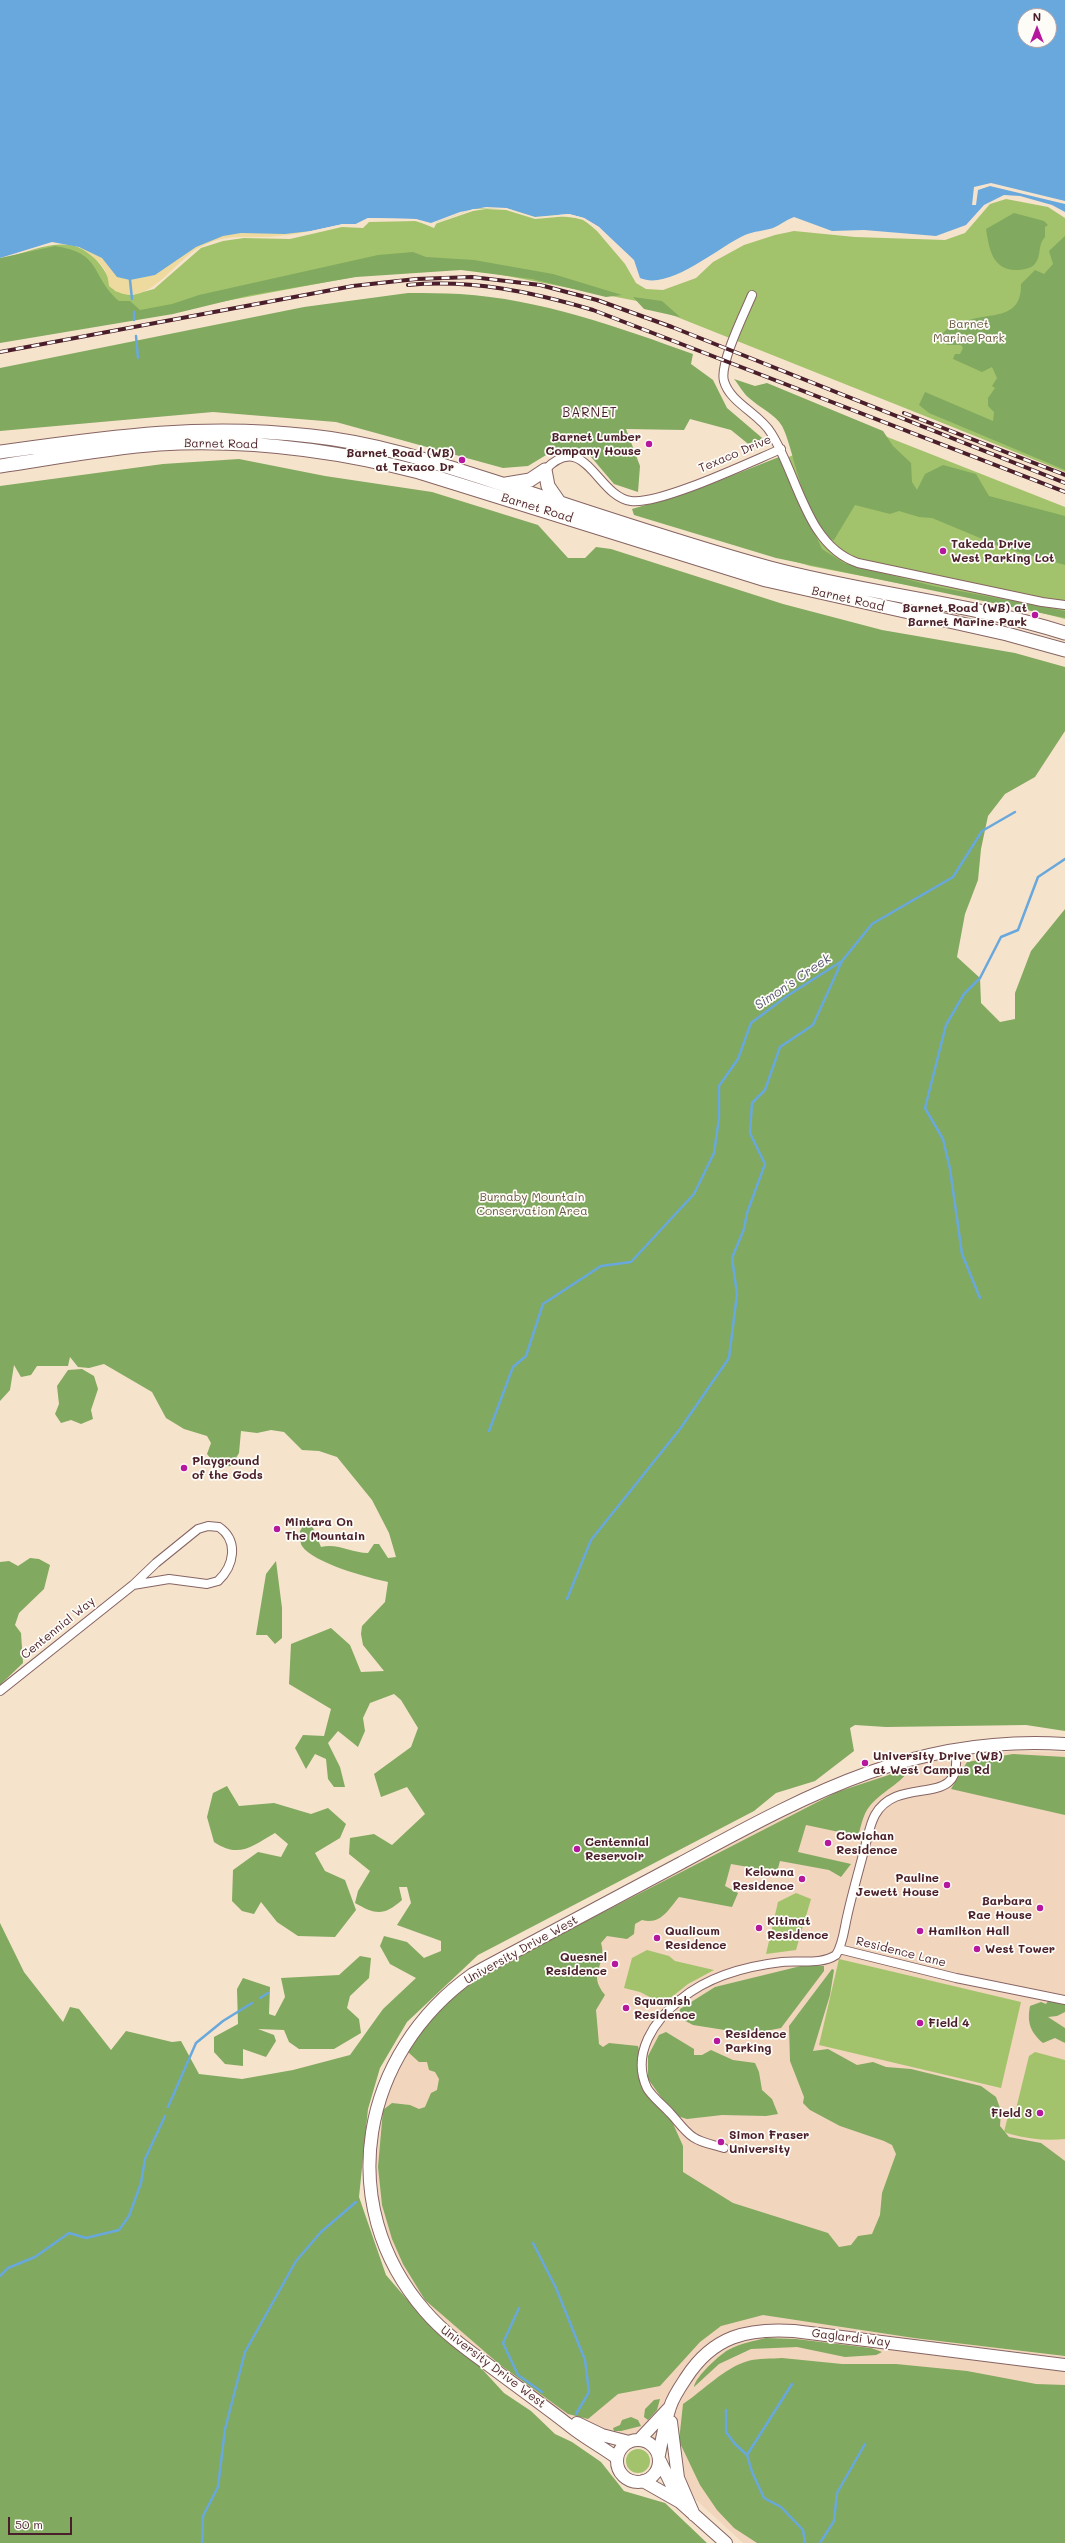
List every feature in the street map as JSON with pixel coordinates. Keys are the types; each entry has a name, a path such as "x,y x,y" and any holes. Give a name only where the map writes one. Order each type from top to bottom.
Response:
{"main road":[{"name":"Barnet Road","path":"0,452 149,432 201,430 261,431 313,436 373,446 503,484 769,568 837,585 1012,618 1065,633"},
{"name":"Barnet Road","path":"0,466 97,451 158,444 200,443 267,445 311,449 371,459 419,472 766,580 837,598 1007,634 1065,650"},
{"path":"503,484 530,480 545,470 548,486 560,502"}],"street":[{"name":"Texaco Drive","path":"545,470 558,459 572,457 581,459 590,466 607,487 619,496 629,501 644,501 690,486 781,449 768,427 729,391 724,382 726,361 752,295"},
{"path":"781,449 819,534 827,545 841,556 858,563 1042,602 1065,605"},
{"name":"Centennial Way","path":"0,1692 132,1585 156,1563 198,1529 208,1526 219,1527 228,1537 232,1546 231,1560 218,1581 207,1584 169,1578 132,1585"},
{"name":"University Drive West","path":"618,2458 534,2400 443,2330 412,2295 389,2255 373,2205 370,2142 373,2117 382,2089 404,2044 436,2004 473,1974 787,1806 830,1786 868,1772 923,1756 955,1750 995,1745 1065,1744"},
{"path":"839,1949 875,1815 890,1799 900,1793 939,1788 948,1783 956,1772 955,1750"},
{"name":"Residence Lane","path":"724,2148 693,2137 648,2089 643,2070 642,2051 645,2042 676,2003 710,1981 760,1965 830,1958 839,1949 956,1978 1065,2000"},
{"name":"Gaglardi Way","path":"659,2458 670,2407 680,2387 702,2357 738,2335 760,2330 823,2334 1065,2365"},
{"path":"670,2407 673,2454 678,2478 694,2515"},
{"name":"Gaglardi Way","path":"634,2441 670,2407"},
{"name":"University Drive West","path":"563,2419 602,2434 634,2441"},
{"path":"680,2502 651,2444 634,2441 621,2448 618,2458 618,2465 624,2476 636,2481 643,2481 680,2502 726,2543"},
{"path":"643,2481 655,2474 659,2458"}],"shaded area":[{"name":"Simon Fraser University","path":"1014,1751 1065,1752 1065,2543 743,2543 696,2500 684,2480 676,2450 640,2433 631,2437 620,2436 590,2426 566,2414 534,2393 459,2337 430,2309 398,2262 381,2217 375,2161 378,2123 385,2098 404,2054 487,1972 790,1811 845,1786 919,1764 969,1755"}],"green space":[{"name":"Barnet Marine Park","path":"1006,199 1048,207 1065,218 1065,472 637,301 455,266 359,276 119,321 0,260 53,245 67,245 81,248 93,256 104,270 115,291 132,295 154,289 201,248 223,241 244,238 290,239 342,227 363,228 369,222 417,221 434,228 437,222 476,208 506,209 583,219 597,231 625,264 636,283 646,289 663,290 696,278 713,262 744,245 775,235 794,231 855,237 945,240 965,233 990,204"},
{"path":"1014,213 1044,221 1048,225 1045,227 1045,237 1034,265 1028,268 1016,270 1008,269 1002,266 993,257 990,250 986,229"},
{"path":"1065,236 1065,470 929,413 919,405 925,392 993,421 994,412 988,406 988,398 995,388 992,386 997,378 992,367 982,372 953,359 955,354 960,354 963,348 961,345 947,345 940,336 947,329 954,330 963,323 973,319 1006,312 1014,307 1019,298 1021,284 1035,270 1044,274 1053,264 1049,251"},
{"path":"55,246 70,249 89,260 110,292 119,301 130,301 140,310 172,304 199,295 378,255 413,252 426,257 474,260 553,274 622,295 606,297 532,279 461,270 356,277 251,295 173,314 0,343 0,258"},
{"path":"408,293 441,293 490,297 549,308 607,324 693,354 691,364 713,380 727,408 768,443 752,447 731,430 690,419 684,430 626,429 640,466 638,492 614,484 586,451 556,449 528,466 503,468 336,422 213,412 0,431 0,368 304,307"},
{"path":"633,297 662,301 680,317 644,309"},
{"path":"734,379 755,386 767,383 883,431 893,446 911,463 912,482 917,490 925,474 943,465 976,474 989,496 1065,516 1065,565 1004,548 932,518 919,517 899,511 890,514 855,505 834,540 825,535 816,524 809,508 802,490 787,437 782,426 772,415 747,396"},
{"path":"829,414 1065,507 1065,619 1011,605 810,566 686,529 775,463 807,449"},
{"path":"779,457 822,549 844,563 933,586 1065,611 1065,618 776,558 634,515 632,509 693,491"},
{"name":"Burnaby Mountain Conservation Area","path":"239,459 325,476 432,492 538,525 568,558 585,558 596,547 611,549 783,604 882,630 1015,653 1065,667 1065,731 1035,777 1005,794 988,816 981,849 978,880 965,914 957,957 980,978 981,1003 1000,1022 1015,1019 1015,993 1031,951 1065,909 1065,1731 1026,1725 886,1727 855,1725 850,1728 854,1751 815,1781 776,1793 754,1811 478,1955 407,2022 380,2068 368,2109 359,2197 386,2275 423,2318 470,2356 504,2393 531,2411 555,2434 572,2442 601,2462 624,2491 665,2503 707,2543 0,2543 0,1923 24,1972 63,2022 70,2007 79,2009 111,2050 126,2031 172,2042 181,2041 199,2074 242,2079 293,2070 350,2055 383,2009 416,1978 390,1964 380,1946 384,1936 407,1942 424,1958 441,1951 441,1941 397,1925 411,1903 407,1887 399,1887 402,1900 385,1911 374,1912 355,1903 358,1891 370,1871 349,1854 350,1838 374,1834 392,1845 425,1814 407,1787 381,1797 374,1774 411,1747 418,1728 401,1700 394,1694 370,1703 363,1718 365,1731 358,1747 338,1731 328,1743 340,1767 345,1787 334,1787 328,1779 326,1759 315,1754 306,1769 295,1748 303,1735 324,1736 331,1709 289,1684 291,1644 331,1628 350,1645 361,1672 384,1671 363,1645 361,1634 362,1626 385,1602 388,1582 329,1564 308,1552 302,1546 300,1539 300,1531 306,1521 311,1523 321,1547 333,1546 356,1552 368,1553 374,1544 379,1544 388,1558 396,1557 389,1533 372,1500 337,1457 319,1451 302,1450 284,1432 271,1430 257,1433 241,1431 239,1453 231,1466 218,1467 207,1454 211,1443 207,1436 184,1429 166,1418 152,1392 104,1364 89,1368 78,1367 70,1357 68,1366 37,1366 31,1375 21,1377 14,1365 10,1390 0,1401 0,486 163,464"},
{"path":"82,1369 94,1376 98,1389 91,1410 93,1419 81,1424 71,1420 61,1423 55,1414 59,1404 57,1386 68,1370"},
{"path":"30,1558 39,1559 50,1565 44,1589 19,1613 15,1625 21,1633 23,1663 0,1685 0,1562 9,1561 18,1566"},
{"path":"276,1561 282,1608 282,1638 275,1644 267,1635 256,1635 266,1574"},
{"path":"1013,1754 1065,1757 1065,1815 951,1789 967,1762"},
{"path":"910,1768 897,1783 869,1807 858,1836 806,1825 798,1852 851,1864 841,1877 829,1870 780,1861 777,1872 731,1864 725,1886 738,1893 732,1907 679,1897 664,1915 654,1920 642,1920 635,1924 634,1934 627,1939 607,1936 601,1943 602,1958 597,1975 597,1980 605,1995 596,2010 599,2044 603,2047 609,2043 638,2046 640,2055 637,2071 666,2108 683,2146 683,2172 733,2203 828,2233 839,2247 851,2245 858,2236 872,2234 880,2215 882,2193 896,2154 892,2145 840,2126 810,2110 803,2103 804,2097 790,2061 789,2026 832,1969 834,1970 830,1995 813,2051 828,2049 857,2065 873,2062 886,2067 911,2069 981,2086 996,2097 1001,2111 1000,2126 1009,2137 1041,2143 1065,2161 1065,2356 914,2338 763,2315 721,2326 700,2342 660,2386 618,2394 588,2419 568,2414 499,2364 425,2300 403,2264 392,2239 382,2205 378,2167 383,2110 392,2103 410,2105 419,2109 425,2107 431,2093 437,2090 439,2079 435,2072 429,2070 427,2062 419,2062 408,2052 415,2038 430,2017 439,2008 481,1975 837,1792"},
{"path":"227,1786 239,1806 274,1803 311,1814 328,1808 346,1824 340,1838 315,1853 325,1871 345,1880 356,1910 335,1937 298,1936 277,1922 261,1902 254,1914 242,1911 232,1901 233,1870 258,1852 281,1857 288,1844 275,1833 245,1849 231,1850 214,1842 207,1817 213,1793"},
{"path":"796,1893 811,1899 796,1950 766,1954 778,1902"},
{"path":"647,1950 669,1956 675,1961 714,1970 688,1984 664,2003 661,2003 640,1992 624,1988 632,1958"},
{"path":"360,1956 371,1958 369,1978 350,1996 347,2008 359,2019 361,2033 334,2049 299,2049 289,2042 284,2030 258,2029 274,2035 276,2041 266,2057 243,2049 243,2066 225,2064 214,2052 214,2037 238,2024 237,1989 243,1978 270,1987 269,2014 275,2016 285,1997 281,1978 339,1975"},
{"name":"Field 4","path":"839,1959 1021,2002 1001,2088 819,2045"},
{"path":"805,1965 824,1966 824,1971 781,2028 750,2034 693,2025 678,2017 680,2009 715,1987"},
{"path":"1048,2001 1065,2001 1065,2012 1057,2016 1048,2017 1065,2028 1065,2043 1055,2038 1043,2043 1032,2031 1029,2022 1030,2006 1041,2002 1046,2004"},
{"path":"666,2032 694,2049 694,2055 702,2055 711,2050 733,2060 755,2063 759,2072 762,2090 772,2099 778,2114 766,2116 722,2115 687,2119 674,2115 648,2079 648,2056 659,2035"},
{"name":"Field 3","path":"1035,2052 1065,2060 1065,2139 1038,2139 1004,2132 1009,2112 1015,2113 1029,2056"},
{"path":"766,2338 796,2339 871,2348 882,2352 876,2355 845,2357 797,2347 751,2349 719,2364 694,2387 695,2383 703,2372 726,2351 743,2344"},
{"path":"782,2358 842,2364 896,2364 967,2371 1036,2384 1065,2385 1065,2543 757,2543 734,2528 717,2510 700,2485 679,2441 683,2404 722,2374 739,2364 756,2359"},
{"path":"660,2399 657,2410 648,2420 644,2417 645,2409 654,2400"},
{"path":"631,2417 638,2420 641,2426 621,2431 614,2431 613,2428 620,2425 622,2420"},
{"path":"638,2449 647,2452 650,2461 647,2470 638,2473 629,2470 626,2461 629,2452"}],"sand":[{"path":"252,230 311,231 284,236 234,237 208,243 190,254 158,283 146,291 134,295 122,294 109,286 106,273 103,268 95,258 79,247 118,238"}],"water":[{"path":"0,0 1065,0 1065,212 1052,205 1020,196 1004,195 984,205 966,225 936,236 864,230 832,231 794,217 773,228 745,235 694,266 679,273 665,278 652,280 640,278 634,260 599,227 584,218 569,214 535,217 506,208 486,207 460,212 431,223 416,219 368,218 356,224 343,224 311,231 285,234 241,233 223,236 196,247 155,275 130,280 117,277 102,258 79,247 52,242 0,258"}],"pier":[{"path":"991,183 1065,201 1065,204 990,186 978,190 976,205 972,205 974,187"},
{"path":"506,208 535,217 569,214 584,218 599,227 619,249 597,229 583,220 569,216 535,219 506,210 486,209 473,211 435,224 473,209"},
{"path":"368,218 416,219 429,225 415,221 368,220 356,226 343,226 293,235 343,224 356,224"}],"waterway":[{"path":"130,280 132,299"},
{"path":"134,312 134,320"},
{"path":"136,336 138,358"},
{"name":"Simon's Creek","path":"489,1431 513,1367 526,1356 543,1304 601,1266 631,1262 694,1194 714,1153 719,1118 719,1086 738,1059 751,1023 787,996 842,961 872,924 953,877 982,831 1015,812"},
{"name":"Simon's Creek","path":"980,1298 962,1254 950,1169 943,1139 925,1108 946,1025 964,994 980,978 1001,937 1018,930 1038,877 1065,859"},
{"path":"567,1599 591,1540 680,1429 729,1358 737,1294 732,1258 744,1229 747,1213 765,1164 750,1133 752,1103 765,1090 780,1047 813,1025 842,961"},
{"path":"260,1998 268,1993"},
{"path":"168,2107 196,2043 223,2021 252,2003"},
{"path":"0,2276 8,2268 35,2257 69,2233 86,2238 119,2230 129,2216 141,2183 145,2159 165,2116"},
{"path":"202,2543 203,2516 218,2487 225,2429 245,2352 296,2261 321,2232 356,2202"},
{"path":"533,2243 556,2288 585,2360 589,2392 576,2414"},
{"path":"519,2308 503,2343 518,2375 542,2392"},
{"path":"747,2455 792,2384"},
{"path":"726,2410 726,2432 735,2444 747,2455 752,2472 764,2498 781,2507 803,2530 805,2543"},
{"path":"820,2543 834,2521 837,2493 865,2444"}],"railway":[{"path":"0,352 353,286 416,279 472,277 540,285 597,300 672,327 1065,483"},
{"path":"408,285 455,284 502,288 593,310 1065,492"},
{"path":"904,413 1065,475"}],"place":[{"name":"Barnet Lumber Company House","path":"649,444"},
{"name":"Barnet Road (WB) at Texaco Dr","path":"462,460"},
{"name":"Takeda Drive West Parking Lot","path":"943,551"},
{"name":"Barnet Road (WB) at Barnet Marine Park","path":"1035,615"},
{"name":"Playground of the Gods","path":"184,1468"},
{"name":"Mintara On The Mountain","path":"277,1529"},
{"name":"University Drive (WB) at West Campus Rd","path":"865,1763"},
{"name":"Cowichan Residence","path":"828,1843"},
{"name":"Centennial Reservoir","path":"577,1849"},
{"name":"Kelowna Residence","path":"802,1879"},
{"name":"Pauline Jewett House","path":"947,1885"},
{"name":"Barbara Rae House","path":"1040,1908"},
{"name":"Kitimat Residence","path":"759,1928"},
{"name":"Hamilton Hall","path":"920,1931"},
{"name":"Qualicum Residence","path":"657,1938"},
{"name":"West Tower","path":"977,1949"},
{"name":"Quesnel Residence","path":"615,1964"},
{"name":"Squamish Residence","path":"626,2008"},
{"name":"Field 4","path":"920,2023"},
{"name":"Residence Parking","path":"717,2041"},
{"name":"Field 3","path":"1040,2113"},
{"name":"Simon Fraser University","path":"721,2142"}],"district":[{"name":"BARNET","path":"590,413"}]}
